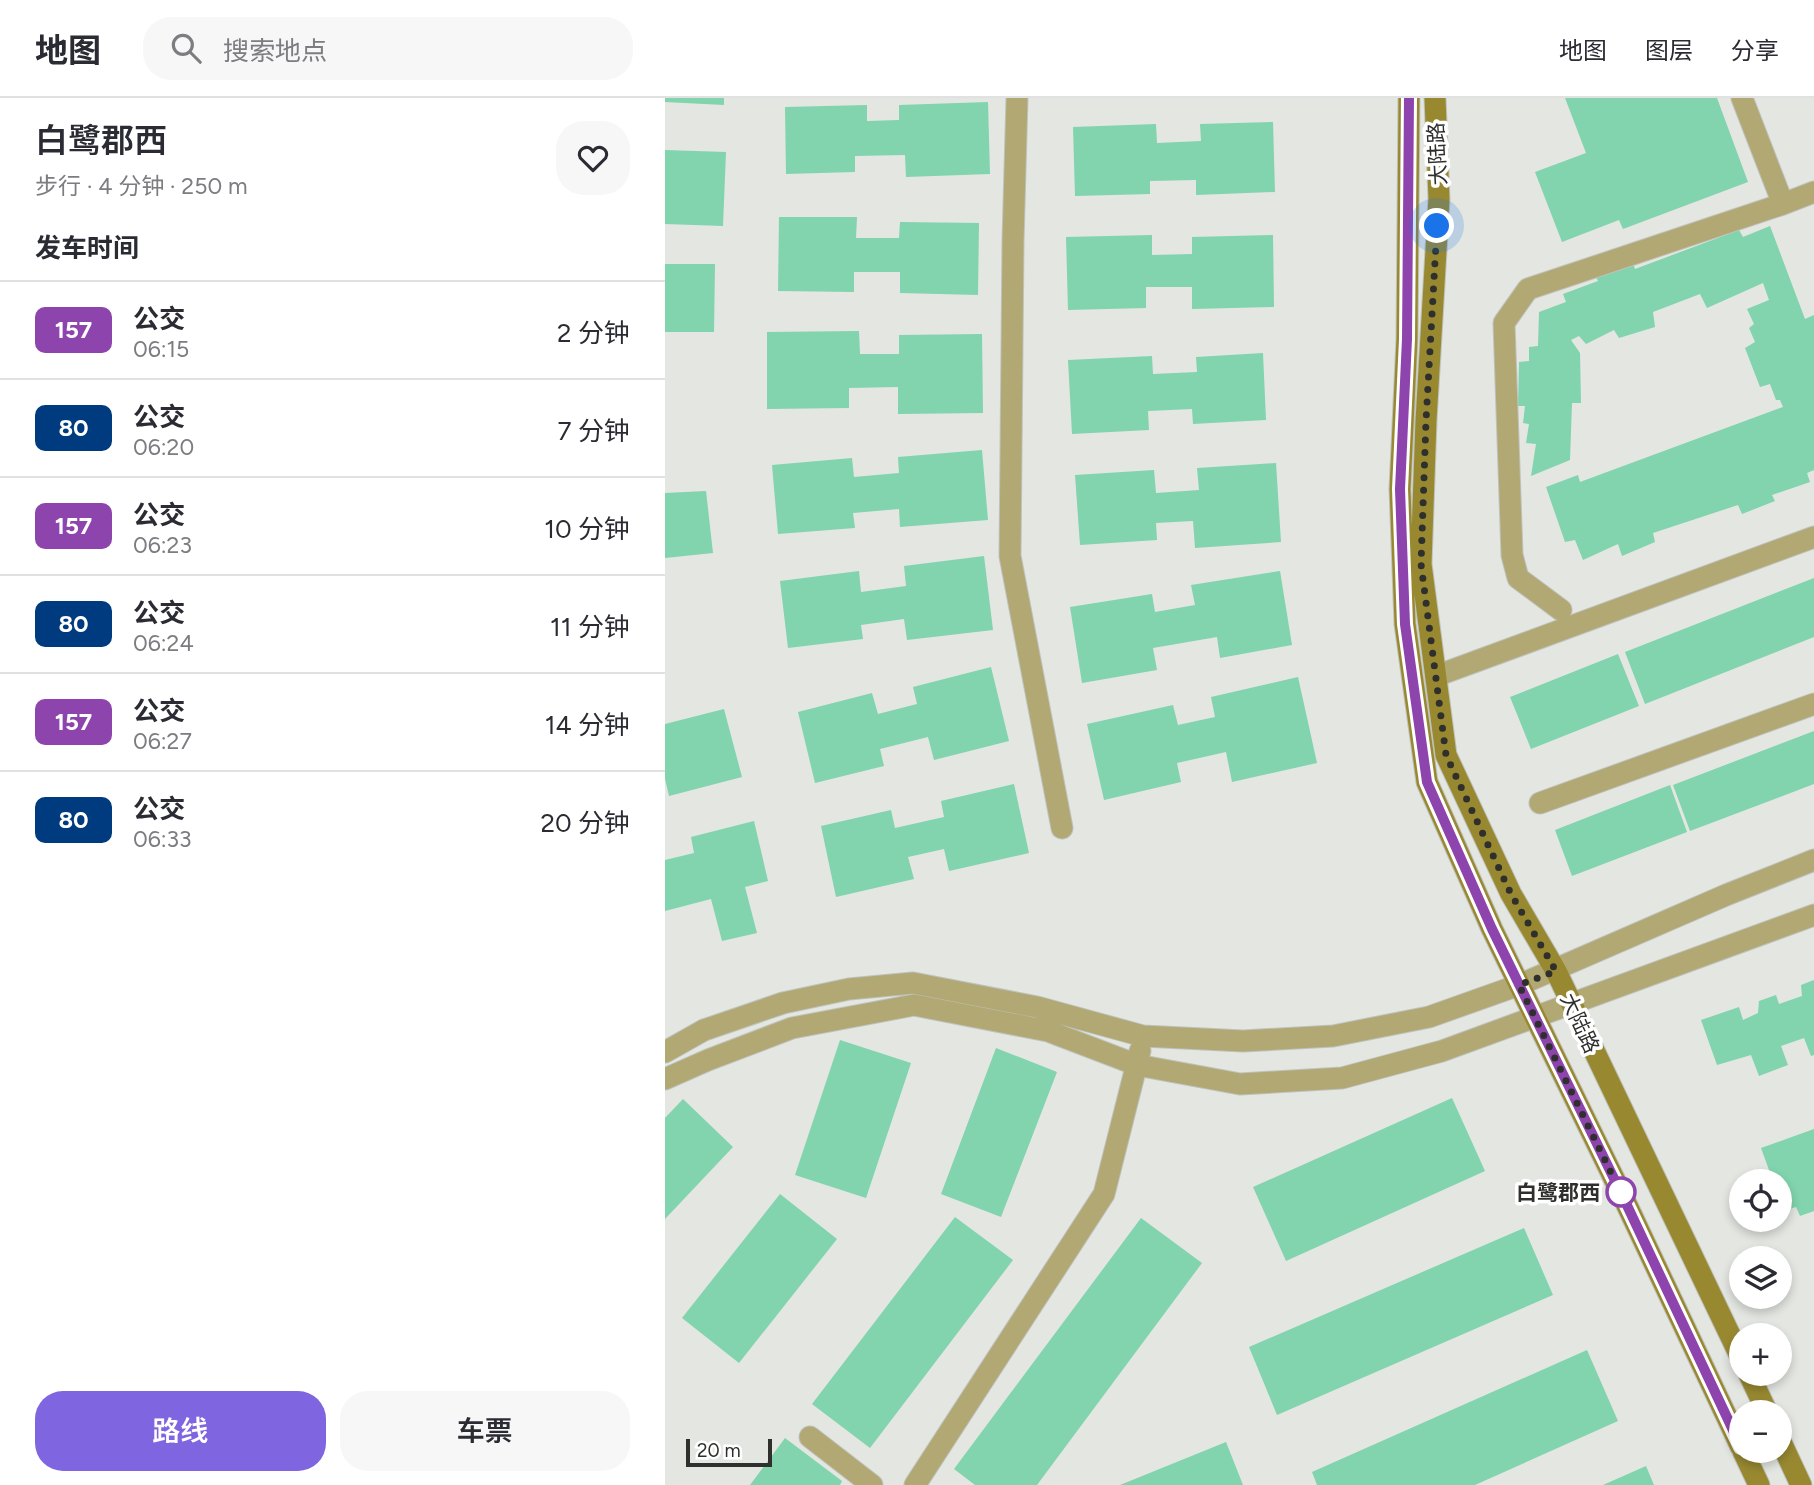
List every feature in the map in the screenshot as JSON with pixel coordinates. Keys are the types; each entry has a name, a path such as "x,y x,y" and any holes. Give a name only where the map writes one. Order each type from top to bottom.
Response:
{"main road":[{"name":"大陆路","path":"1409,98 1407,339 1400,489 1405,624 1427,782 1492,929 1729,1422"},
{"name":"大陆路","path":"1435,98 1439,199 1421,564 1446,755 1511,894 1556,971 1729,1333"},
{"name":"大陆路","path":"1749,1463 1759,1485"},
{"path":"1791,1463 1801,1485"}],"street":[{"path":"1017,98 1010,556 1062,828"},
{"path":"1742,98 1783,204"},
{"path":"1561,610 1518,578 1511,555 1504,323 1528,289 1814,192"},
{"path":"1436,676 1814,537"},
{"path":"1540,803 1814,704"},
{"path":"665,1052 704,1030 783,1003 849,989 913,983 1037,1007 1143,1036 1243,1041 1333,1037 1429,1017 1519,985 1726,895 1814,860"},
{"path":"665,1079 792,1028 914,1005 1048,1031 1137,1065 1240,1084 1342,1078 1442,1051 1814,915"},
{"path":"915,1485 1104,1194 1143,1036"},
{"path":"810,1437 872,1485"}],"building":[{"path":"665,98 724,98 724,105 665,102"},
{"path":"1565,98 1717,98 1748,182 1623,229 1619,220 1562,242 1535,172 1586,153"},
{"path":"988,102 990,174 906,177 905,155 855,156 855,172 786,174 785,107 867,105 867,121 899,120 899,105"},
{"path":"1273,122 1275,192 1196,195 1196,180 1150,181 1150,194 1075,196 1073,127 1156,124 1157,143 1201,141 1200,124"},
{"path":"665,150 726,152 723,226 665,224"},
{"path":"779,217 857,217 856,238 899,238 900,222 979,223 978,295 900,293 900,272 854,272 854,292 778,291"},
{"path":"1770,226 1805,319 1814,315 1814,470 1807,473 1810,482 1772,495 1775,501 1742,514 1738,505 1653,533 1655,542 1622,556 1618,544 1583,560 1575,540 1565,542 1546,487 1578,475 1580,482 1783,407 1780,400 1776,400 1770,384 1760,387 1745,348 1755,342 1749,328 1754,324 1747,309 1769,300 1763,283 1707,308 1700,294 1653,312 1655,327 1619,338 1614,330 1586,344 1579,336 1571,340 1580,353 1581,403 1572,403 1570,460 1531,476 1536,444 1526,443 1529,424 1523,423 1525,406 1518,406 1519,362 1529,361 1529,347 1538,346 1539,312 1566,302 1563,294 1598,281 1596,277 1633,263 1635,269 1739,230 1743,237"},
{"path":"1152,235 1152,255 1192,254 1192,237 1273,235 1274,307 1192,309 1192,287 1146,287 1146,308 1068,310 1066,237"},
{"path":"665,264 715,264 714,332 665,332"},
{"path":"859,331 860,354 899,354 899,335 982,334 983,413 898,414 898,387 849,388 849,408 767,409 767,332"},
{"path":"1263,353 1266,420 1193,424 1192,409 1148,411 1149,430 1072,434 1068,360 1152,356 1153,374 1197,372 1196,357"},
{"path":"982,450 988,520 900,527 899,509 853,513 855,528 778,534 772,465 852,458 854,477 899,473 898,457"},
{"path":"1276,463 1281,542 1195,548 1193,521 1156,523 1157,540 1080,545 1075,475 1154,470 1156,493 1199,490 1197,468"},
{"path":"706,491 713,553 665,558 665,493"},
{"path":"984,556 993,630 907,640 904,619 861,625 863,639 788,648 780,581 859,571 861,592 906,586 904,566"},
{"path":"1280,571 1292,645 1220,658 1217,637 1153,648 1157,670 1082,683 1070,607 1152,594 1155,612 1195,605 1191,585"},
{"path":"1814,578 1814,637 1645,704 1625,652"},
{"path":"1618,654 1639,706 1531,749 1510,697"},
{"path":"991,667 1009,741 934,760 928,737 880,749 884,766 815,783 798,712 872,693 878,714 917,704 913,687"},
{"path":"1298,677 1317,763 1232,782 1226,752 1177,763 1181,782 1104,800 1087,724 1173,705 1178,725 1215,717 1211,697"},
{"path":"724,709 742,777 669,796 665,779 665,724"},
{"path":"1814,731 1814,784 1690,831 1673,785"},
{"path":"1014,784 1029,853 949,871 944,849 908,857 914,879 836,897 821,826 891,810 895,828 944,817 941,801"},
{"path":"1670,785 1687,832 1572,876 1555,830"},
{"path":"754,821 768,881 745,887 757,933 722,941 711,899 665,911 665,860 694,853 691,837"},
{"path":"1814,980 1814,1055 1811,1056 1804,1038 1781,1046 1788,1065 1759,1076 1751,1055 1717,1065 1701,1020 1739,1007 1743,1020 1758,1013 1759,1001 1776,995 1779,1004 1802,996 1801,985"},
{"path":"840,1040 911,1063 866,1198 795,1175"},
{"path":"996,1048 1057,1072 1001,1217 941,1194"},
{"path":"1452,1098 1485,1171 1286,1261 1253,1187"},
{"path":"683,1099 733,1147 665,1219 665,1118"},
{"path":"1814,1129 1814,1211 1800,1216 1796,1207 1792,1208 1792,1169 1769,1169 1761,1148"},
{"path":"780,1194 837,1239 739,1363 682,1318"},
{"path":"955,1217 1013,1260 870,1448 812,1404"},
{"path":"1141,1218 1202,1263 1037,1485 975,1485 954,1469"},
{"path":"1524,1228 1553,1295 1277,1415 1249,1347"},
{"path":"1587,1350 1618,1421 1475,1485 1317,1485 1312,1472"},
{"path":"785,1438 842,1481 840,1485 750,1485"},
{"path":"1226,1442 1243,1485 1120,1485"},
{"path":"1646,1466 1654,1485 1603,1485"}],"bus line":[{"name":"157","path":"1409,98 1407,339 1400,489 1405,624 1427,782 1492,929 1729,1422"}],"place":[{"name":"白鹭郡西","path":"1621,1192"}],"route":[{"path":"1437,226 1421,564 1446,755 1511,894 1556,971 1519,985 1624,1199 1621,1192"}]}
